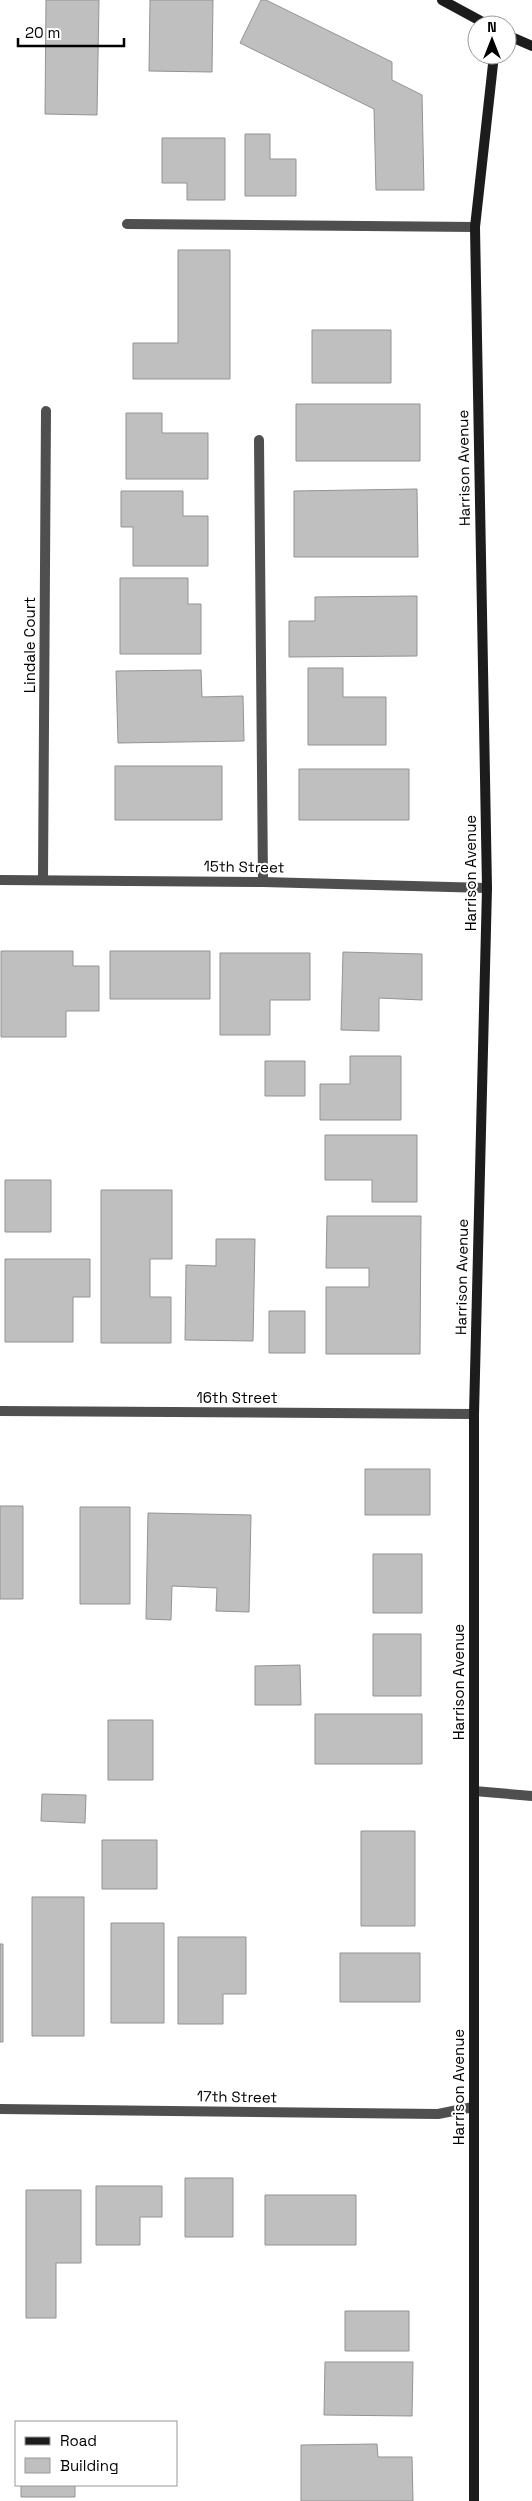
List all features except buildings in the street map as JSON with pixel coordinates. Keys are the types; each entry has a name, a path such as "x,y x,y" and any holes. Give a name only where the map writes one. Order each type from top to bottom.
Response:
{"main road":[{"path":"442,0 470,15"},
{"path":"517,39 532,46"},
{"name":"Harrison Avenue","path":"474,2501 474,1414 487,888 475,227 493,65"}],"street":[{"path":"127,224 475,227"},
{"name":"Lindale Court","path":"43,880 46,411"},
{"path":"258,440 263,882"},
{"name":"15th Street","path":"0,880 263,882 487,888"},
{"name":"16th Street","path":"0,1411 474,1414"},
{"path":"474,1791 532,1796"},
{"name":"17th Street","path":"0,2109 438,2114 474,2107"}]}
